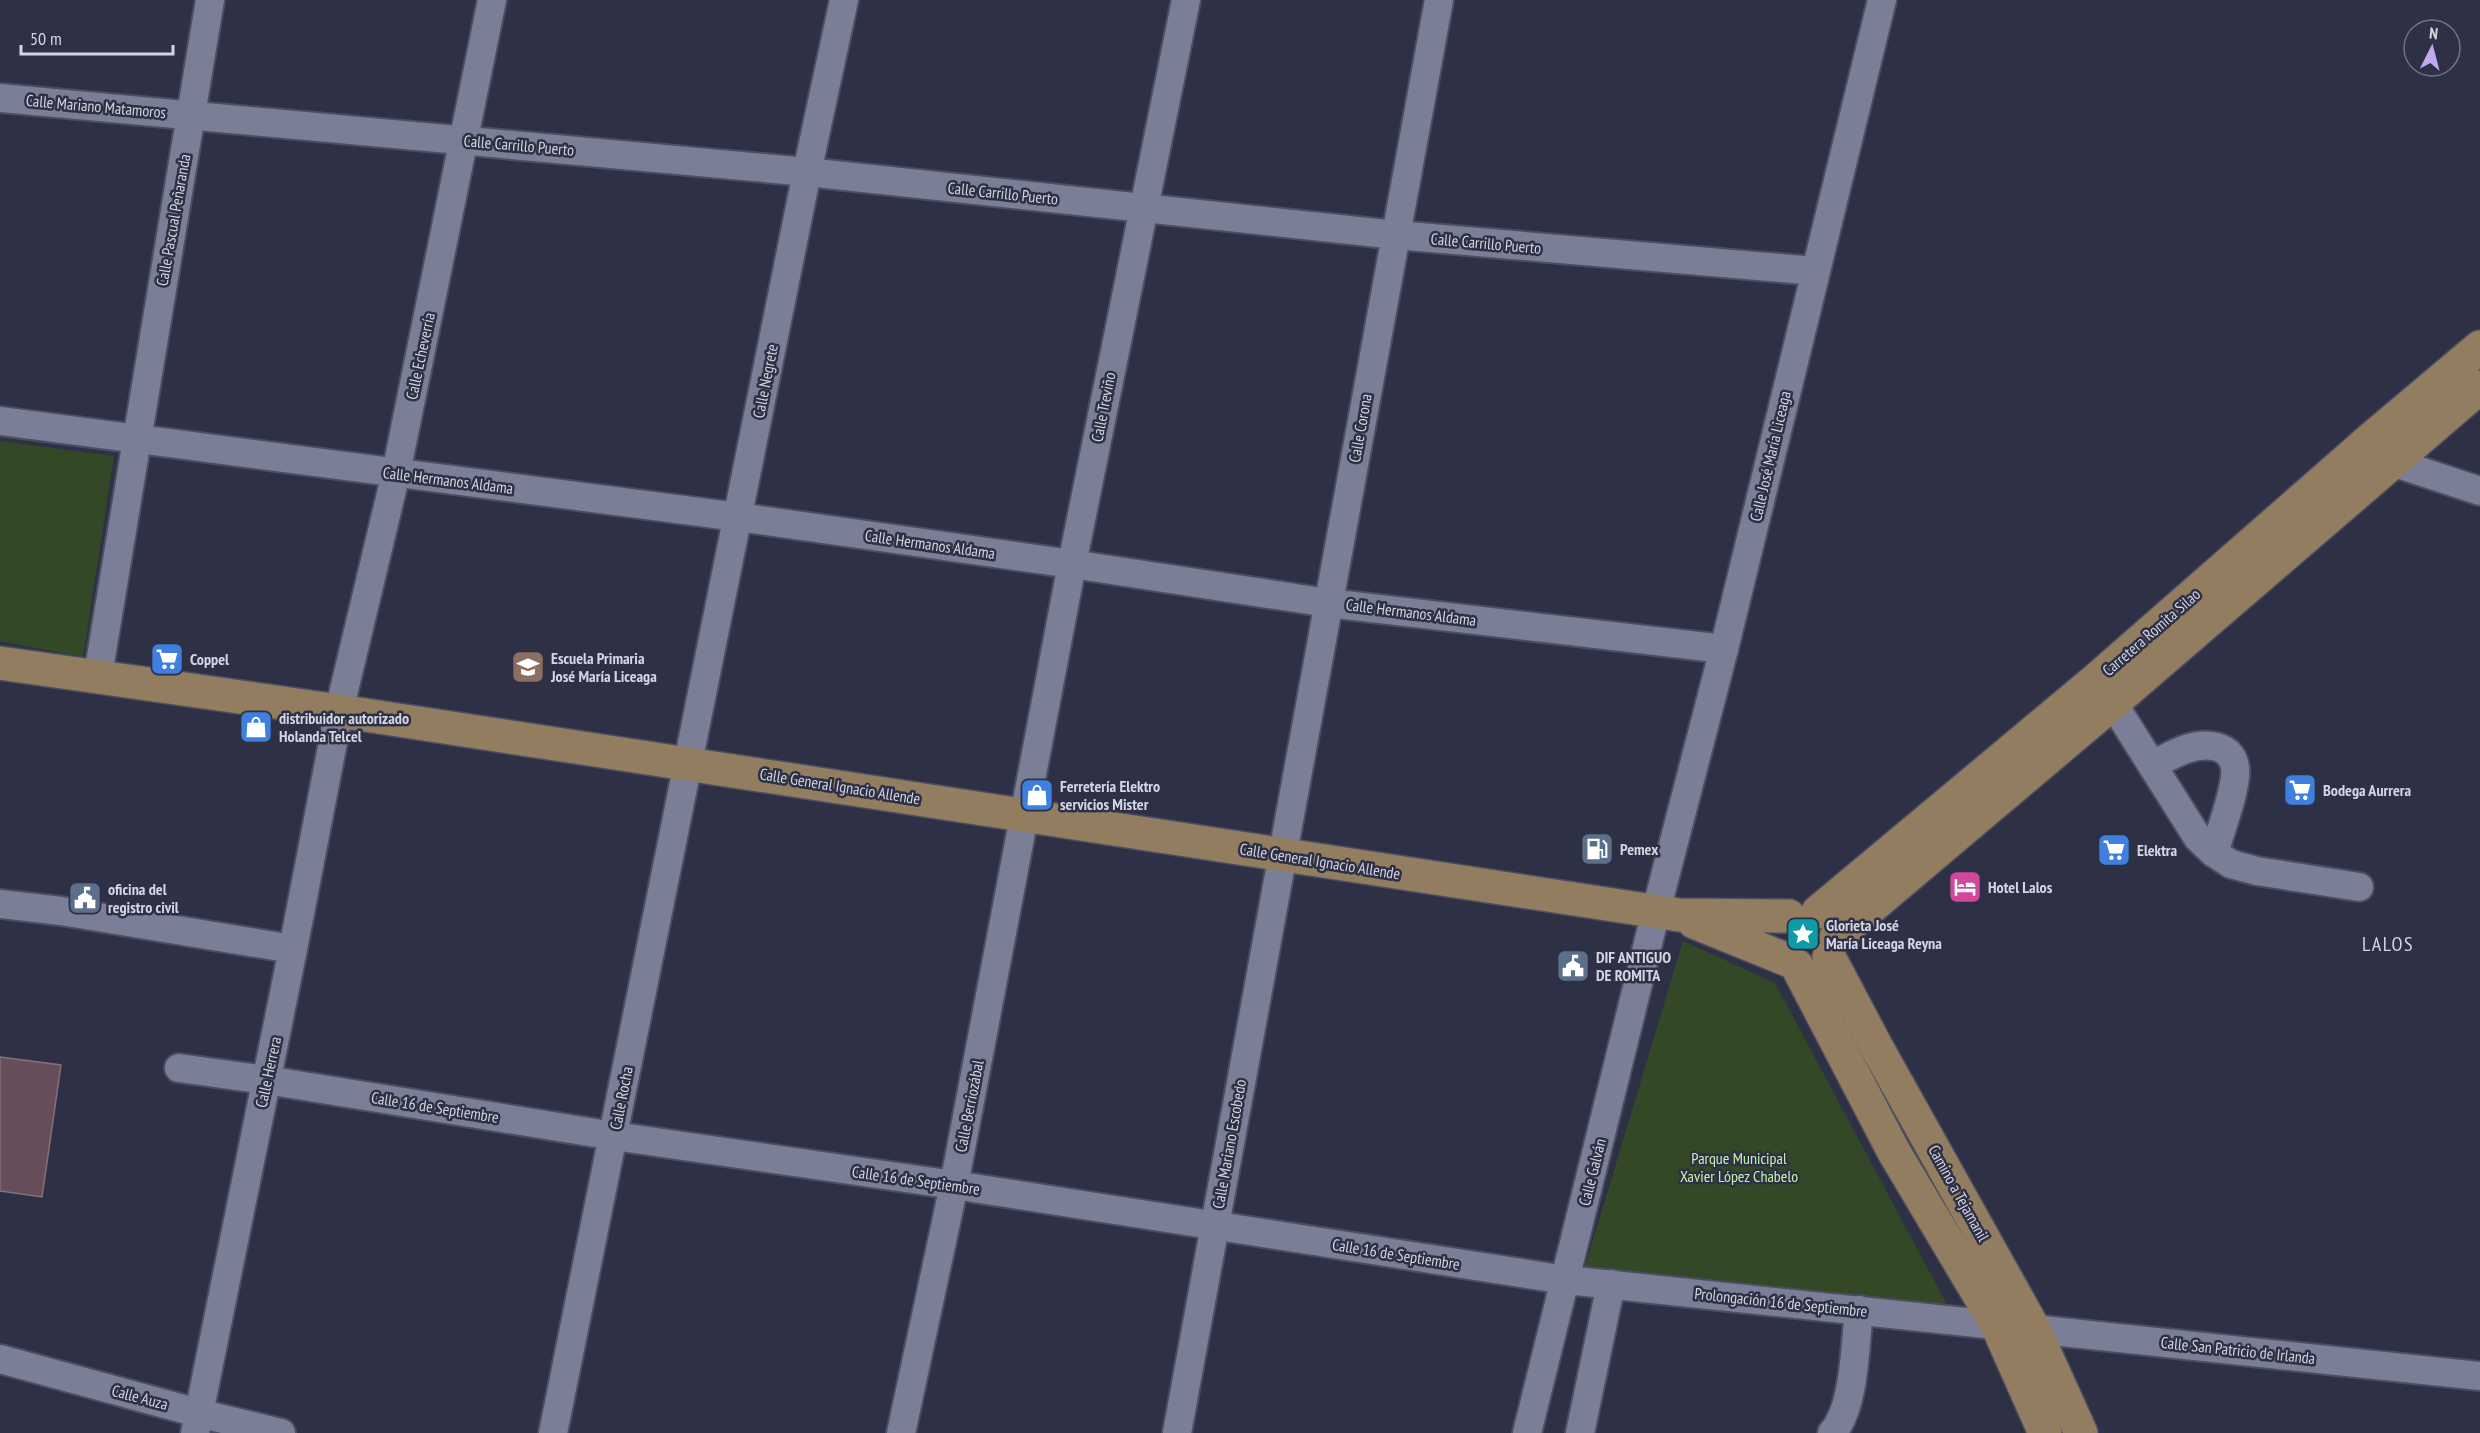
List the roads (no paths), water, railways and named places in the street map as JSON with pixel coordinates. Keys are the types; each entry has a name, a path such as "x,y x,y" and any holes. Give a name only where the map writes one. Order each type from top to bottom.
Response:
{"main road":[{"name":"Carretera Romita Silao","path":"1818,930 2105,691 2382,450 2480,347"},
{"name":"Carretera Romita Silao","path":"2382,450 2480,387"},
{"name":"Calle General Ignacio Allende","path":"0,663 98,675 339,711 1667,913 1818,930"},
{"name":"Calle General Ignacio Allende","path":"1667,913 1794,964"},
{"name":"Camino a Tejamanil","path":"2037,1426 1997,1325 1894,1152 1794,964 1783,954 1779,944 1782,924 1818,930 1882,1056 2034,1329 2081,1433"},
{"path":"1794,964 1809,967 1820,964 1818,930"}],"street":[{"name":"Calle Pascual Peñaranda","path":"98,675 210,0"},
{"name":"Calle Echeverría","path":"339,711 396,473 492,0"},
{"name":"Calle Negrete","path":"689,764 807,172 844,0"},
{"name":"Calle Treviño","path":"1023,814 1186,0"},
{"name":"Calle Corona","path":"1282,856 1439,0"},
{"name":"Calle José María Liceaga","path":"1667,913 1724,649 1882,0"},
{"name":"Calle Mariano Matamoros","path":"0,98 191,113"},
{"name":"Calle Carrillo Puerto","path":"191,113 807,172 1396,235 1815,271"},
{"name":"Calle Hermanos Aldama","path":"0,421 738,517 1328,603 1724,649"},
{"path":"2382,450 2480,491"},
{"path":"2105,691 2198,838 2214,853 2231,864 2257,871 2359,887"},
{"name":"Calle Herrera","path":"196,1423 339,711"},
{"path":"2152,765 2185,749 2201,745 2218,746 2230,754 2235,767 2234,782 2214,853"},
{"name":"Calle Rocha","path":"554,1433 689,764"},
{"name":"Calle Berriozábal","path":"901,1433 954,1185 1023,814"},
{"name":"Calle Mariano Escobedo","path":"1177,1433 1282,856"},
{"path":"0,904 61,911 293,949"},
{"name":"Calle Galván","path":"1527,1433 1566,1280 1667,913"},
{"name":"Calle 16 de Septiembre","path":"179,1068 1566,1280"},
{"name":"Prolongación 16 de Septiembre","path":"1566,1280 1997,1325"},
{"path":"1580,1433 1611,1284"},
{"path":"1832,1433 1840,1424 1849,1393 1859,1310"},
{"name":"Calle San Patricio de Irlanda","path":"1997,1325 2480,1376"},
{"name":"Calle Auza","path":"0,1359 196,1423 281,1433"}],"place":[{"name":"Coppel","path":"167,659"},
{"name":"Escuela Primaria José María Liceaga","path":"528,667"},
{"name":"distribuidor autorizado Holanda Telcel","path":"256,727"},
{"name":"Bodega Aurrera","path":"2300,790"},
{"name":"Ferretería Elektro servicios Mister","path":"1037,795"},
{"name":"Pemex","path":"1597,849"},
{"name":"Elektra","path":"2114,850"},
{"name":"Hotel Lalos","path":"1965,887"},
{"name":"oficina del registro civil","path":"85,898"},
{"name":"Glorieta José María Liceaga Reyna","path":"1803,934"},
{"name":"DIF ANTIGUO DE ROMITA","path":"1573,966"}],"district":[{"name":"LALOS","path":"2388,944"}],"park label":[{"name":"Parque Municipal Xavier López Chabelo","path":"1739,1167"}]}
